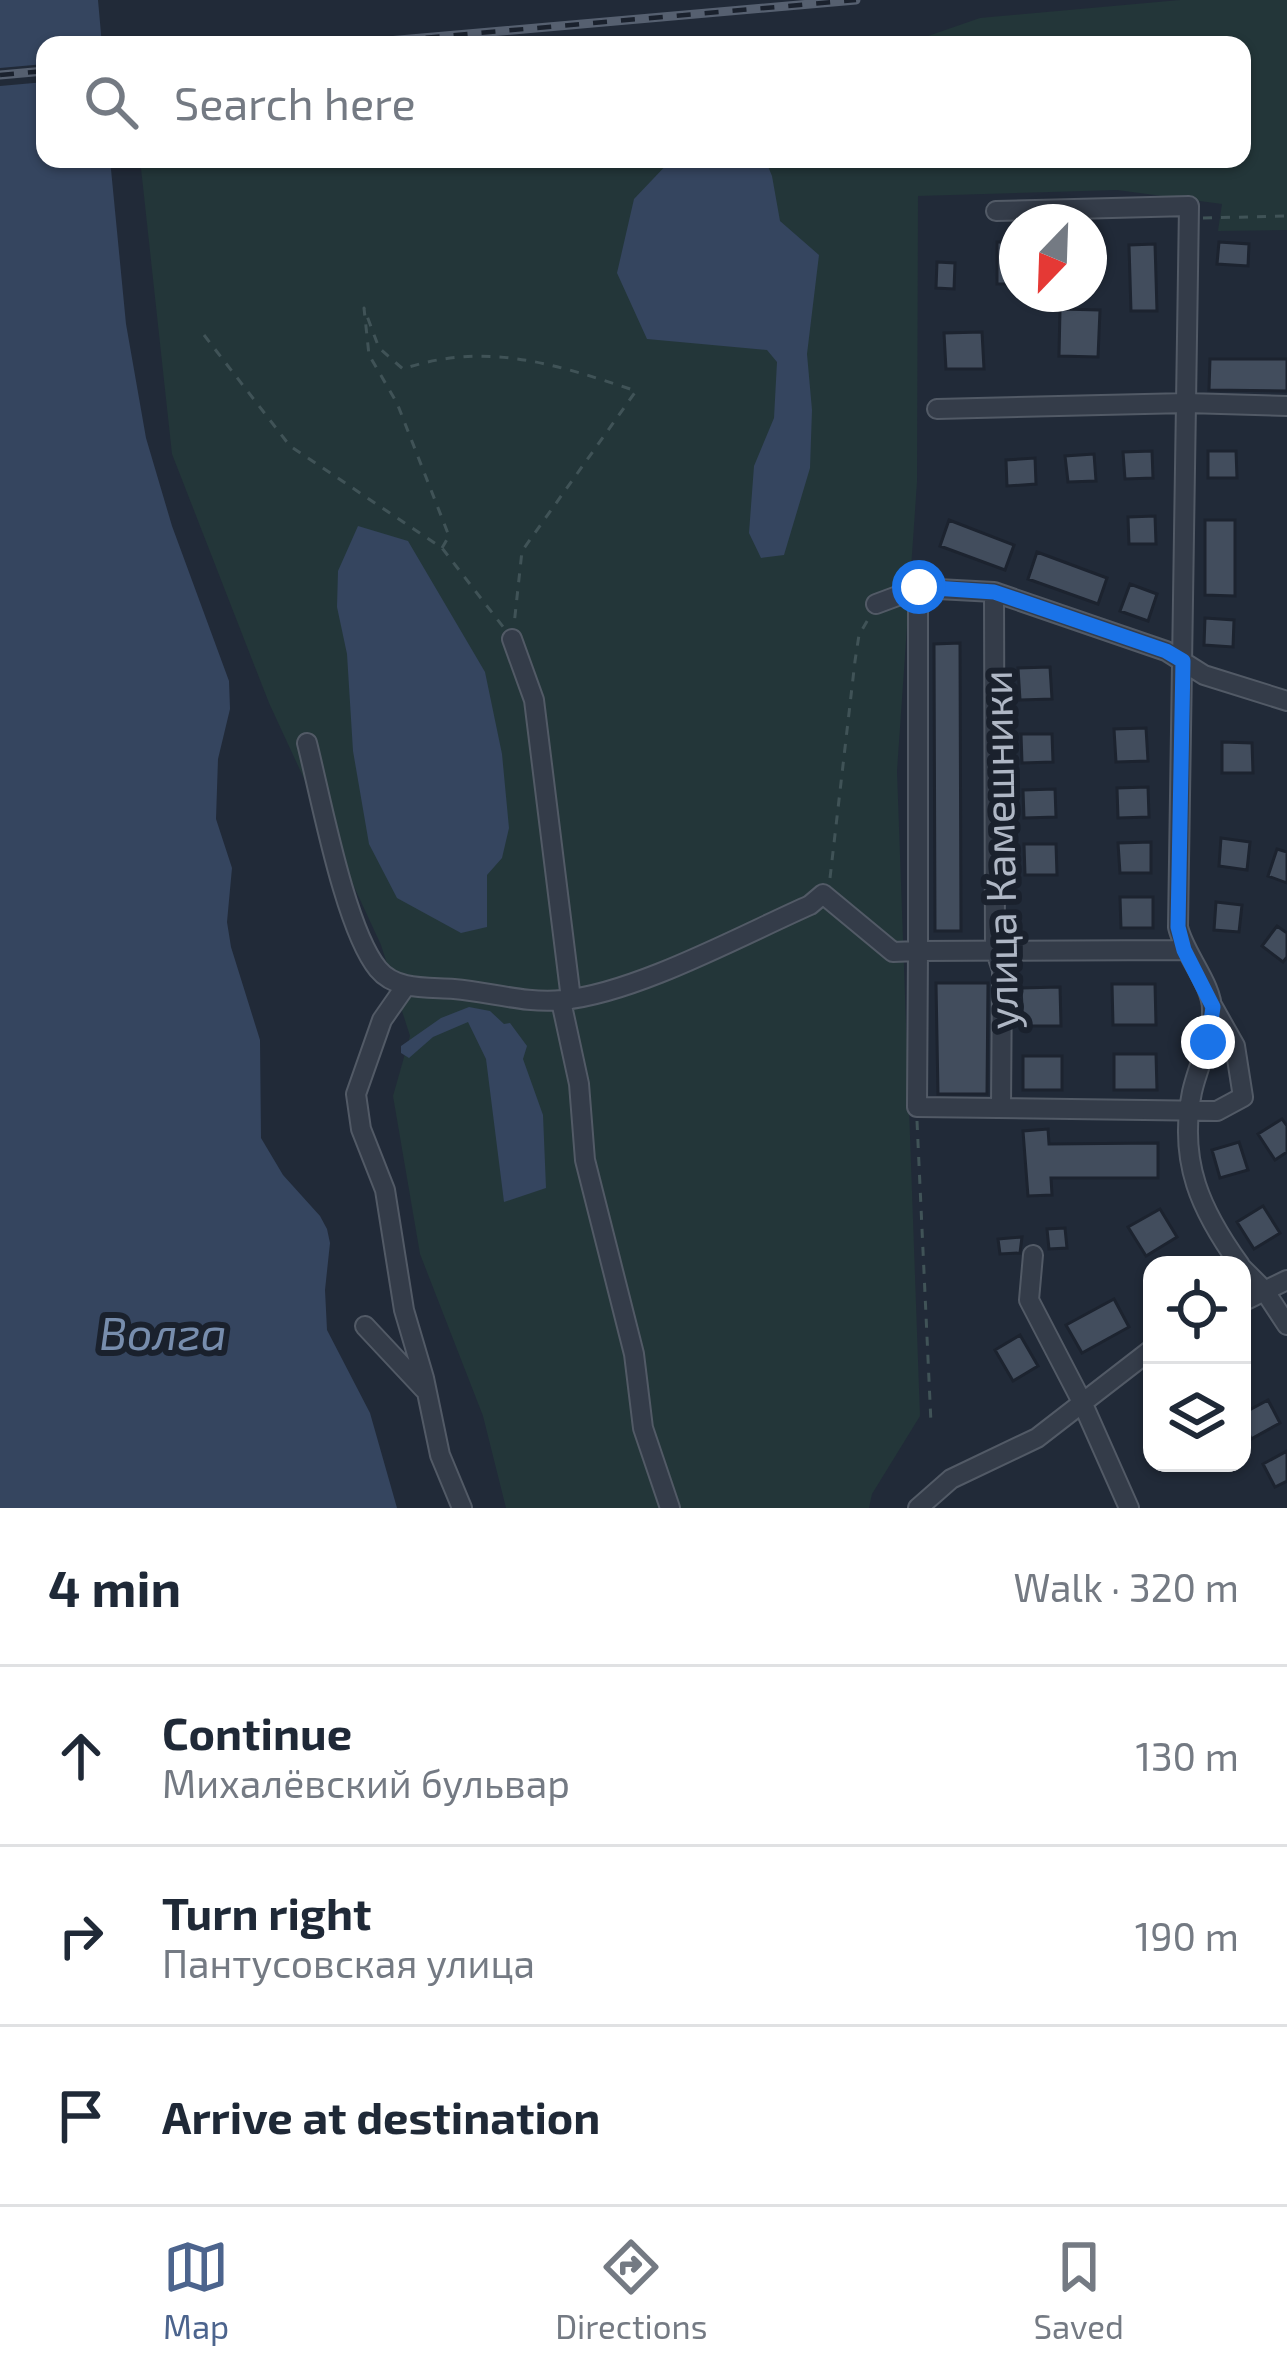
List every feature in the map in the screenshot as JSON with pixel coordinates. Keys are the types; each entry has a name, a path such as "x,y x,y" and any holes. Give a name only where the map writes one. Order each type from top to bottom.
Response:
{"street":[{"path":"917,1107 1217,1111 1243,1097 1234,1046 1184,950 1178,927 1189,206 996,211"},
{"path":"937,409 1187,403 1287,406"},
{"path":"876,604 918,588 994,592 1166,651 1204,675 1287,701"},
{"name":"улица Камешники","path":"917,1107 918,588"},
{"name":"улица Камешники","path":"994,592 995,949 1002,970 1001,1108"},
{"path":"512,639 534,700 585,1160 634,1354 644,1428 670,1508"},
{"path":"307,743 361,944 380,973 406,987 566,1000 676,965 810,905 824,894 892,952 1184,950"},
{"path":"406,987 382,1020 356,1094 362,1129 385,1190 404,1310 428,1392 440,1456 462,1508"},
{"path":"1213,1007 1191,1108 1189,1142 1195,1186 1213,1229 1233,1256"},
{"path":"1033,1255 1029,1300 1129,1508"},
{"path":"1251,1276 1287,1325"},
{"path":"1251,1297 1287,1280"},
{"path":"365,1326 428,1392"},
{"path":"918,1508 951,1479 1037,1438 1143,1356"}],"path":[{"path":"1189,218 1287,216"},
{"path":"442,548 449,536 398,403 369,355 364,308 379,348 403,369 442,356 550,362 636,391 522,551 512,639"},
{"path":"204,335 290,446 442,548 512,639"},
{"path":"824,894 830,878 860,635 876,604"},
{"path":"917,1107 931,1423"}],"shaded area":[{"path":"1180,0 1287,0 1287,230 1218,231 1222,204 1117,190 918,196 917,482 897,771 920,1416 872,1494 869,1508 506,1508 483,1416 420,1254 393,1096 410,1036 381,945 269,703 172,454 141,168 1251,168 1251,36 928,36 980,18"}],"water":[{"name":"Волга","path":"0,0 98,0 101,36 36,36 36,168 111,168 126,324 146,438 172,526 229,681 230,709 218,759 216,819 232,868 227,922 231,947 260,1040 261,1138 283,1175 327,1229 327,1330 370,1413 397,1508 0,1508"},
{"path":"663,168 769,168 780,221 819,255 807,354 810,468 784,555 761,558 749,533 754,466 774,418 777,362 767,350 647,339 617,273 634,199"},
{"path":"358,526 408,541 485,672 502,754 509,828 502,858 487,875 487,927 461,933 397,898 369,844 353,751 347,654 337,607 338,571"},
{"path":"469,1007 490,1011 504,1024 510,1023 527,1046 523,1059 543,1115 546,1188 504,1202 486,1059 468,1022 433,1037 409,1058 401,1053 401,1046 441,1018"}],"pier":[{"path":"36,65 36,83 0,86 0,68"}],"building":[{"path":"1219,242 1249,244 1248,266 1217,264"},
{"path":"1155,244 1157,311 1131,311 1129,245"},
{"path":"937,262 955,263 954,289 936,288"},
{"path":"1060,312 1100,312 1098,357 1059,356"},
{"path":"982,332 984,369 946,369 944,333"},
{"path":"1210,359 1287,359 1287,391 1209,390"},
{"path":"1152,451 1153,478 1125,479 1123,452"},
{"path":"1208,451 1236,451 1237,478 1208,478"},
{"path":"1094,454 1096,481 1068,482 1065,456"},
{"path":"1035,458 1036,484 1007,486 1006,460"},
{"path":"1155,516 1156,544 1129,544 1128,517"},
{"path":"949,520 1014,545 1005,570 940,546"},
{"path":"1205,520 1235,520 1235,596 1205,595"},
{"path":"1037,552 1107,578 1098,604 1028,579"},
{"path":"1130,584 1157,594 1148,621 1120,611"},
{"path":"1205,618 1234,620 1233,647 1204,645"},
{"path":"960,643 961,931 935,931 934,644"},
{"path":"1050,667 1052,699 1020,700 1018,668"},
{"path":"1146,728 1148,761 1116,762 1114,729"},
{"path":"1021,734 1052,734 1053,762 1022,763"},
{"path":"1222,742 1252,743 1253,773 1222,773"},
{"path":"1148,787 1149,817 1118,818 1117,788"},
{"path":"1055,789 1056,817 1024,818 1023,790"},
{"path":"1221,838 1250,842 1247,870 1219,866"},
{"path":"1151,842 1151,873 1120,873 1118,843"},
{"path":"1024,844 1056,844 1057,875 1025,875"},
{"path":"1277,849 1287,852 1287,883 1268,876"},
{"path":"1120,897 1153,897 1153,928 1121,928"},
{"path":"1216,902 1242,905 1239,932 1214,930"},
{"path":"1277,926 1287,933 1283,962 1262,946"},
{"path":"936,983 988,983 987,1094 938,1094"},
{"path":"1112,984 1155,984 1156,1025 1113,1025"},
{"path":"1060,987 1061,1026 1023,1026 1021,988"},
{"path":"1114,1054 1156,1054 1157,1090 1114,1090"},
{"path":"1023,1056 1062,1056 1062,1090 1023,1090"},
{"path":"1282,1119 1287,1126 1287,1152 1275,1160 1258,1134"},
{"path":"1048,1129 1049,1144 1158,1143 1158,1178 1051,1178 1052,1195 1028,1196 1023,1131"},
{"path":"1239,1142 1248,1170 1220,1178 1212,1150"},
{"path":"1263,1206 1280,1233 1254,1249 1237,1222"},
{"path":"1160,1209 1177,1237 1146,1256 1128,1227"},
{"path":"1065,1228 1067,1248 1049,1249 1047,1229"},
{"path":"1022,1237 1020,1253 1000,1254 998,1239"},
{"path":"1114,1299 1129,1327 1082,1353 1066,1325"},
{"path":"1020,1335 1038,1366 1013,1381 995,1350"},
{"path":"1268,1400 1280,1423 1251,1439 1251,1409"},
{"path":"1287,1451 1287,1481 1275,1487 1263,1464"}],"railway":[{"path":"445,36 856,0"},
{"path":"0,75 36,72"}],"route":[{"path":"919,587 994,592 1183,661 1178,927 1184,950 1213,1007 1208,1042"}]}
